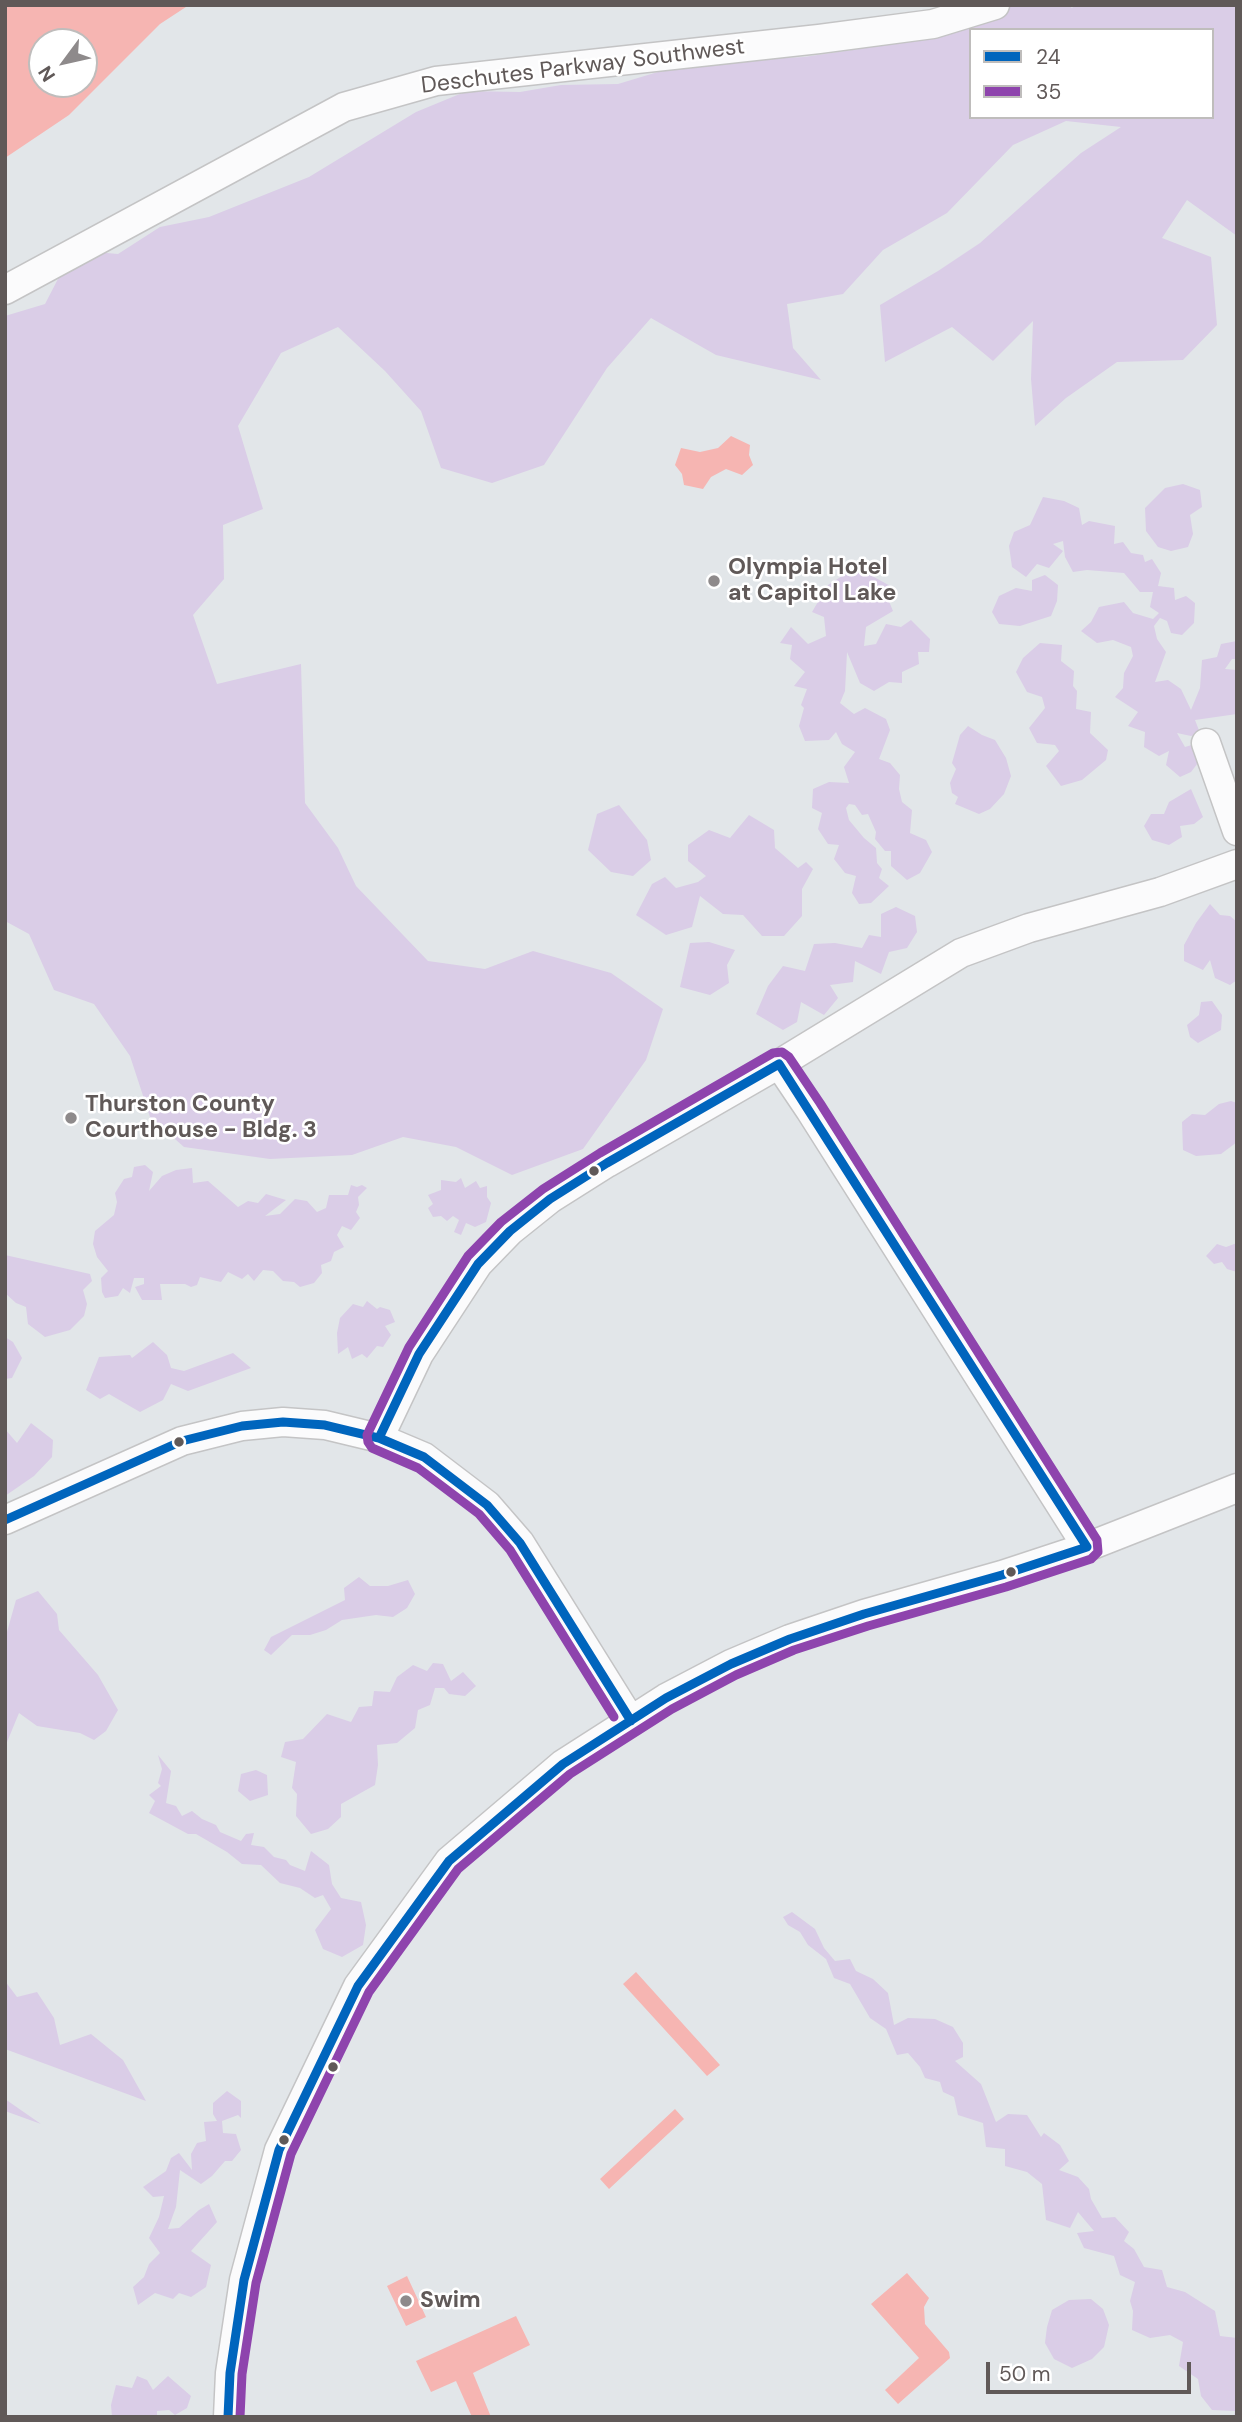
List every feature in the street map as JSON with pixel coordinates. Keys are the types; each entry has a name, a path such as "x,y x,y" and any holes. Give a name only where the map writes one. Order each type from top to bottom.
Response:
{"street":[{"name":"Deschutes Parkway Southwest","path":"5,290 344,107 436,81 933,24 995,5"},
{"path":"1206,743 1237,831"},
{"path":"379,1438 419,1354 478,1264 510,1231 550,1199 961,954 1029,928 1160,892 1237,864"},
{"path":"779,1064 1087,1546"},
{"path":"5,1520 182,1441 242,1426 283,1422 325,1425 379,1438 424,1457 487,1505 520,1543 631,1721"},
{"path":"228,2417 230,2373 244,2280 279,2150 358,1986 449,1861 563,1764 666,1698 731,1664 790,1639 864,1614 1002,1575 1087,1546 1237,1488"}],"shaded area":[{"path":"5,5 189,5 160,24 98,86 98,28 28,28 28,98 86,98 69,115 5,158"},
{"path":"998,5 1068,5 1072,8 1075,5 1237,5 1237,236 1187,200 1162,238 1211,257 1217,325 1183,360 1117,362 1066,398 1035,426 1031,379 1033,321 993,361 952,327 885,362 880,305 980,243 1081,153 1121,127 1066,121 1013,145 947,213 883,250 843,294 787,304 793,348 821,380 716,355 651,318 607,368 544,465 492,483 441,468 421,411 385,371 338,327 281,353 238,426 263,509 223,525 224,579 193,615 217,684 301,664 305,803 338,848 356,886 428,961 485,969 533,951 611,973 663,1009 646,1060 583,1149 512,1175 456,1147 403,1137 352,1155 270,1159 184,1147 150,1117 130,1056 94,1004 54,990 29,934 5,921 5,316 45,304 73,250 118,254 160,227 209,217 309,177 416,112 467,91 520,92 561,85 618,84 671,68 804,57 859,49 959,26"},
{"path":"731,436 750,445 749,455 753,465 742,475 726,469 711,477 703,489 684,485 682,474 675,465 681,448 700,452 718,448"},
{"path":"1183,484 1200,490 1202,507 1190,515 1193,534 1188,547 1171,551 1158,547 1146,531 1145,508 1165,488"},
{"path":"1043,497 1064,501 1079,508 1082,525 1089,521 1115,526 1114,544 1123,542 1131,553 1143,555 1145,562 1152,559 1161,573 1158,586 1174,588 1175,600 1186,596 1195,603 1194,623 1182,635 1171,633 1167,621 1160,618 1154,626 1157,639 1166,652 1155,682 1168,680 1181,689 1191,710 1200,688 1202,660 1217,657 1221,644 1237,641 1237,659 1232,659 1225,669 1237,670 1237,714 1195,720 1200,733 1191,736 1177,733 1185,747 1195,744 1201,759 1191,772 1180,777 1166,765 1169,751 1159,756 1144,747 1145,732 1128,726 1138,712 1115,697 1123,688 1124,673 1133,656 1131,647 1113,640 1097,643 1081,631 1091,622 1099,607 1124,602 1133,613 1153,619 1159,613 1150,607 1153,592 1140,592 1124,573 1087,570 1073,572 1065,557 1063,541 1053,544 1063,551 1049,568 1037,564 1026,577 1012,567 1009,546 1014,532 1030,525"},
{"path":"850,571 863,571 894,588 885,592 893,611 866,627 864,646 876,644 886,624 901,627 911,620 930,639 929,652 918,652 919,664 902,672 902,683 889,682 874,691 860,683 847,652 845,691 840,703 854,714 865,708 886,719 890,730 879,759 890,763 900,775 902,802 912,810 910,833 926,840 932,852 920,873 907,880 891,866 891,851 885,851 875,839 876,832 868,814 862,815 855,805 849,804 846,808 849,820 876,848 877,863 882,869 879,878 889,886 871,903 859,904 852,893 856,876 845,873 834,859 839,845 828,844 818,829 822,813 812,808 813,789 829,782 849,783 844,767 855,752 842,744 836,732 829,740 805,741 799,726 804,708 801,705 807,689 794,686 805,672 790,659 792,645 780,643 791,627 808,644 826,636 824,617 812,612 828,585"},
{"path":"1045,575 1058,585 1057,601 1051,616 1020,626 999,624 992,612 999,596 1016,588 1032,591 1032,580"},
{"path":"1040,643 1062,645 1061,661 1074,671 1076,709 1091,712 1090,733 1108,750 1106,760 1082,780 1061,786 1046,766 1059,751 1055,745 1037,743 1029,728 1045,708 1042,697 1027,692 1016,672 1023,658"},
{"path":"968,726 995,740 1006,758 1011,776 1004,794 990,809 979,814 955,804 958,797 952,793 950,783 956,769 952,763 960,735"},
{"path":"1191,789 1203,817 1194,824 1180,826 1182,837 1169,845 1152,840 1144,826 1151,814 1164,814 1169,802"},
{"path":"619,805 647,840 651,860 633,876 611,872 588,850 597,814"},
{"path":"749,815 774,830 775,848 798,868 806,862 813,869 802,889 802,916 784,936 762,936 743,915 723,914 700,896 692,927 666,935 636,915 652,884 665,877 676,888 698,882 706,876 688,861 688,845 709,830 730,838"},
{"path":"1210,904 1220,915 1230,916 1237,922 1237,980 1230,985 1215,978 1210,960 1203,970 1184,961 1184,945"},
{"path":"896,907 915,916 917,932 907,948 889,952 881,974 855,961 853,982 830,985 838,998 824,1015 801,1002 797,1022 783,1030 756,1014 768,986 783,966 805,971 814,944 835,943 862,948 869,935 881,937 881,914"},
{"path":"709,942 735,950 727,965 729,983 710,995 680,987 690,943"},
{"path":"1212,1001 1222,1015 1221,1030 1198,1043 1190,1037 1187,1025 1199,1015 1201,1002"},
{"path":"1231,1101 1237,1103 1237,1142 1221,1154 1196,1156 1183,1150 1182,1122 1192,1114 1205,1115 1219,1104"},
{"path":"145,1165 153,1172 149,1191 162,1176 176,1170 192,1168 193,1183 208,1181 238,1207 248,1201 258,1203 266,1194 286,1200 265,1216 280,1214 295,1199 307,1201 317,1212 326,1208 329,1195 348,1195 351,1185 367,1188 358,1197 356,1212 360,1218 351,1230 342,1226 337,1235 344,1247 334,1252 331,1261 321,1265 322,1273 314,1283 300,1287 294,1282 283,1281 273,1271 263,1270 254,1281 248,1274 242,1279 228,1272 221,1282 200,1277 197,1285 191,1287 185,1284 160,1284 162,1300 142,1300 135,1287 144,1284 144,1278 134,1278 130,1293 123,1288 118,1296 105,1298 101,1278 108,1271 97,1257 93,1244 95,1231 114,1215 117,1202 115,1193 124,1179 132,1177 134,1167"},
{"path":"461,1178 465,1188 476,1181 480,1188 487,1186 487,1197 491,1203 486,1222 475,1227 466,1223 461,1235 454,1232 459,1220 453,1216 447,1221 441,1216 433,1217 428,1208 433,1204 428,1195 441,1190 441,1180 456,1182"},
{"path":"1237,1243 1237,1272 1227,1269 1222,1262 1214,1264 1206,1256 1217,1244 1226,1247"},
{"path":"5,1255 90,1274 92,1281 83,1290 87,1304 84,1316 70,1330 45,1337 28,1324 26,1307 16,1303 5,1293"},
{"path":"367,1301 377,1309 380,1307 390,1310 395,1322 385,1326 391,1335 383,1347 377,1346 367,1358 362,1354 352,1359 348,1347 338,1354 337,1333 340,1318 353,1304 363,1307"},
{"path":"5,1337 13,1342 22,1358 12,1378 5,1379"},
{"path":"153,1342 167,1355 171,1368 184,1371 233,1353 251,1368 188,1391 171,1384 163,1400 140,1412 109,1394 100,1399 86,1390 99,1357 130,1355 132,1358"},
{"path":"31,1423 53,1440 52,1457 34,1476 5,1496 5,1429 17,1443"},
{"path":"359,1577 370,1586 388,1586 408,1580 415,1594 407,1608 393,1617 376,1615 342,1620 326,1630 310,1635 292,1635 271,1655 264,1650 271,1637 345,1600 344,1588"},
{"path":"38,1591 57,1614 59,1630 98,1675 118,1710 106,1731 94,1740 80,1733 37,1726 19,1713 5,1747 5,1639 16,1600"},
{"path":"433,1663 443,1664 451,1681 463,1672 476,1686 465,1696 449,1694 444,1688 435,1688 430,1705 418,1710 415,1728 397,1743 377,1745 375,1785 341,1804 341,1817 328,1829 311,1834 296,1816 297,1794 292,1788 296,1762 281,1757 285,1742 303,1739 327,1714 351,1722 359,1707 372,1706 374,1691 390,1692 397,1677 413,1665 427,1671"},
{"path":"158,1755 171,1771 166,1803 176,1806 182,1816 192,1811 216,1825 220,1832 241,1841 246,1834 254,1833 251,1845 264,1847 274,1857 286,1860 290,1865 305,1871 311,1851 329,1865 332,1884 341,1898 361,1902 366,1925 363,1945 342,1957 323,1949 315,1930 331,1909 323,1895 315,1898 300,1888 280,1883 261,1865 242,1864 196,1834 188,1834 149,1813 155,1801 149,1795 161,1786 158,1783 162,1769"},
{"path":"256,1770 267,1775 268,1795 250,1801 238,1791 241,1774"},
{"path":"792,1912 815,1929 824,1948 835,1961 850,1959 856,1971 873,1979 888,1993 894,2025 908,2018 935,2019 953,2027 963,2043 963,2057 955,2061 981,2084 996,2122 1008,2114 1027,2115 1041,2137 1044,2133 1060,2145 1069,2161 1059,2170 1078,2177 1089,2189 1091,2199 1102,2218 1115,2217 1129,2232 1124,2241 1134,2249 1144,2267 1162,2270 1167,2287 1185,2292 1215,2311 1220,2336 1237,2338 1237,2417 1234,2417 1235,2411 1212,2410 1201,2396 1198,2379 1179,2366 1183,2342 1170,2335 1150,2338 1132,2330 1133,2311 1130,2301 1135,2282 1120,2275 1114,2256 1084,2248 1077,2233 1094,2231 1078,2212 1070,2228 1046,2220 1042,2184 1027,2172 1005,2166 1005,2149 986,2147 983,2123 958,2115 954,2097 943,2092 940,2082 925,2078 908,2053 897,2055 886,2029 870,2018 850,1984 834,1978 826,1959 808,1945 800,1932 788,1925 783,1917"},
{"path":"636,1972 720,2065 707,2076 623,1984"},
{"path":"5,1981 17,1997 37,1992 54,2018 60,2045 91,2034 123,2060 146,2101 5,2049"},
{"path":"227,2091 241,2101 241,2118 238,2115 222,2121 223,2133 236,2134 241,2150 232,2161 225,2161 201,2184 180,2170 176,2207 168,2229 179,2228 209,2204 217,2222 191,2251 211,2265 206,2287 191,2297 179,2293 173,2299 155,2293 138,2305 133,2287 144,2277 149,2264 160,2253 149,2238 159,2217 164,2196 153,2197 143,2187 166,2171 171,2158 179,2153 192,2170 191,2154 197,2143 206,2141 204,2122 217,2121 213,2114 213,2103"},
{"path":"5,2099 41,2124 5,2111"},
{"path":"675,2109 684,2119 609,2189 600,2179"},
{"path":"907,2273 929,2298 924,2307 925,2324 949,2352 950,2358 898,2404 885,2390 919,2358 871,2304"},
{"name":"Swim","path":"407,2276 426,2317 406,2326 387,2286"},
{"path":"1091,2299 1103,2309 1109,2325 1104,2347 1092,2359 1072,2368 1054,2359 1045,2343 1047,2327 1052,2310 1069,2300"},
{"path":"516,2316 530,2345 473,2373 491,2417 472,2417 456,2381 431,2392 416,2361"},
{"path":"137,2376 147,2380 153,2390 168,2376 191,2396 187,2408 175,2415 169,2410 157,2411 157,2417 112,2417 111,2405 116,2385 132,2388"}],"transit line":[{"name":"35","path":"240,2417 242,2374 256,2283 291,2154 369,1992 458,1869 570,1774 672,1709 736,1675 794,1650 1006,1587 1091,1559 1098,1552 1097,1540 820,1103 789,1057 782,1052 773,1053 600,1153 543,1189 501,1222 468,1256 409,1347 367,1435 372,1448 418,1468 479,1514 510,1550 614,1717"},
{"name":"24","path":"228,2417 230,2373 244,2280 279,2150 358,1986 449,1861 563,1764 666,1698 731,1664 790,1639 864,1614 1002,1575 1087,1547 779,1064 607,1163 550,1199 510,1231 478,1264 419,1354 379,1438"},
{"name":"24","path":"5,1520 182,1441 242,1426 283,1422 325,1425 379,1438 424,1457 487,1505 520,1543 631,1721"}],"place":[{"name":"Olympia Hotel at Capitol Lake","path":"714,581"},
{"name":"Thurston County Courthouse - Bldg. 3","path":"71,1118"},
{"name":"Swim","path":"406,2301"}]}
